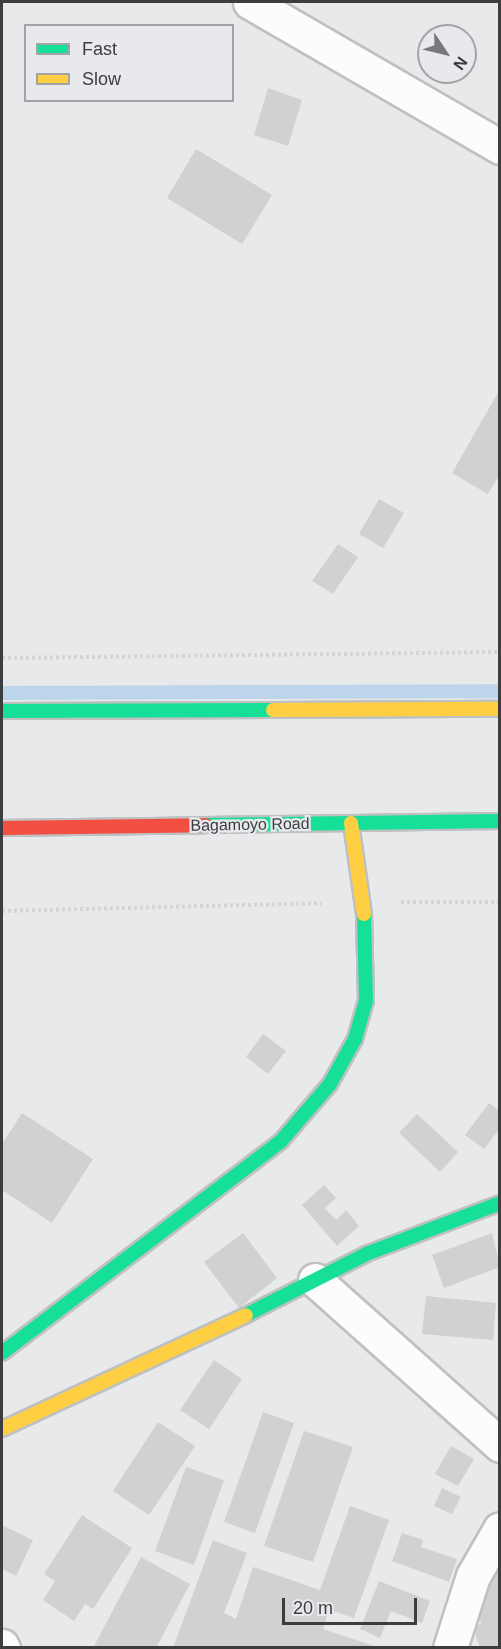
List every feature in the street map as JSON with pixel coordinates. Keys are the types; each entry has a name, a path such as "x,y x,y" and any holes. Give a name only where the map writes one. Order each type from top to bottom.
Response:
{"main road":[{"path":"2,711 500,709"},
{"name":"Bagamoyo Road","path":"2,828 500,821"},
{"path":"2,1353 281,1141 330,1084 355,1039 366,1001 363,902 351,823"},
{"path":"2,1429 173,1352 366,1254 500,1203"}],"street":[{"path":"250,2 500,147"},
{"path":"315,1280 500,1445"},
{"path":"450,1647 473,1576 500,1529"}],"path":[{"path":"2,658 500,652"},
{"path":"2,911 363,902 500,902"}],"building":[{"path":"268,88 302,100 288,146 254,135"},
{"path":"196,149 272,195 242,244 167,198"},
{"path":"500,389 500,474 488,494 452,473"},
{"path":"379,499 404,513 383,548 359,534"},
{"path":"338,544 358,557 333,594 312,581"},
{"path":"263,1034 286,1051 268,1074 246,1057"},
{"path":"489,1103 500,1111 500,1128 484,1149 465,1135"},
{"path":"22,1113 93,1159 52,1223 2,1190 2,1144"},
{"path":"417,1114 458,1152 440,1172 399,1133"},
{"path":"324,1185 336,1198 325,1208 336,1220 346,1210 359,1226 337,1246 302,1205"},
{"path":"243,1233 277,1278 239,1308 204,1262"},
{"path":"492,1233 500,1267 444,1288 432,1255"},
{"path":"426,1296 496,1303 493,1340 422,1334"},
{"path":"214,1360 242,1379 209,1429 180,1410"},
{"path":"263,1412 294,1423 255,1533 224,1522"},
{"path":"158,1422 195,1446 149,1515 113,1491"},
{"path":"304,1431 353,1447 313,1562 264,1546"},
{"path":"451,1446 474,1459 458,1486 435,1474"},
{"path":"186,1467 224,1480 194,1565 155,1551"},
{"path":"442,1488 461,1497 452,1514 434,1506"},
{"path":"350,1506 389,1520 354,1618 329,1610 323,1629 380,1648 173,1648 213,1540 247,1553 224,1613 236,1619 253,1567 320,1590"},
{"path":"82,1515 132,1548 93,1609 85,1604 74,1621 43,1600 55,1581 44,1574"},
{"path":"2,1525 33,1540 16,1576 2,1569"},
{"path":"402,1533 423,1540 421,1547 457,1559 449,1582 392,1561"},
{"path":"141,1557 190,1584 156,1648 93,1648"},
{"path":"494,1565 500,1568 500,1648 480,1648 473,1627 482,1623 464,1610"},
{"path":"379,1581 430,1601 422,1623 391,1611 380,1638 360,1629"}],"waterway":[{"path":"2,693 500,691"}],"traffic: fast":[{"path":"2,711 273,710"},
{"path":"206,825 500,821"},
{"path":"2,1353 281,1141 330,1084 355,1039 366,1001 364,914"},
{"path":"246,1315 366,1254 500,1203"}],"traffic: slow":[{"path":"273,710 500,709"},
{"path":"351,823 364,914"},
{"path":"2,1429 246,1315"}],"traffic: jam":[{"path":"2,828 206,825"}]}
